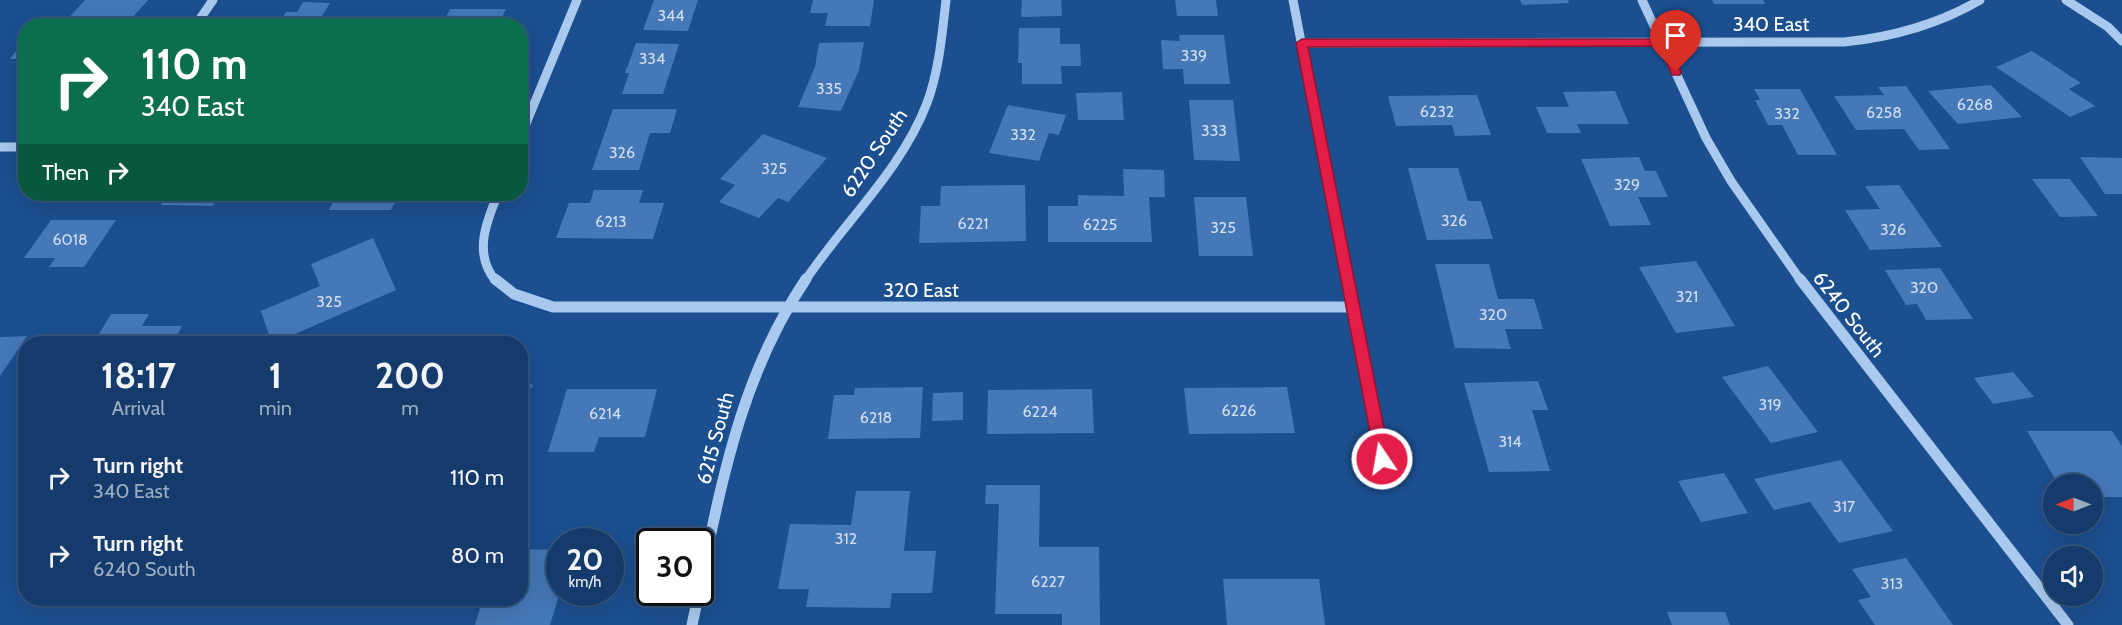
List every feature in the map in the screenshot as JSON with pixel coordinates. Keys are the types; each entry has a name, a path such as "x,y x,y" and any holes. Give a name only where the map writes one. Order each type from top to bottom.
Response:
{"street":[{"path":"201,18 213,0"},
{"path":"528,119 577,0"},
{"name":"6220 South","path":"788,308 806,277 881,182 922,115 936,75 946,0"},
{"path":"1293,0 1382,459"},
{"name":"6240 South","path":"1642,0 1706,138 1731,181 1778,251 2068,625"},
{"name":"340 East","path":"1302,43 1844,42 1873,39 1934,25 1980,0"},
{"path":"2066,0 2108,27 2122,41"},
{"path":"0,147 18,147"},
{"name":"320 East","path":"496,201 482,240 485,261 496,283 529,303 553,307 1352,307"},
{"name":"6215 South","path":"712,528 726,464 748,390 769,341 788,308"},
{"path":"692,625 696,606"}],"building":[{"path":"85,0 148,0 132,18 68,18"},
{"path":"654,0 698,0 688,31 643,30"},
{"path":"813,0 874,0 870,26 825,26 828,13 810,13"},
{"path":"1022,0 1061,0 1062,16 1021,17"},
{"path":"1175,0 1216,0 1218,16 1177,16"},
{"path":"1520,0 1568,0 1569,3 1522,5"},
{"path":"1712,0 1763,0 1765,4 1714,4"},
{"path":"303,2 330,3 321,18 283,18 286,12 297,12"},
{"path":"450,9 506,9 502,18 446,18"},
{"path":"1019,28 1060,28 1060,44 1080,44 1081,66 1061,66 1062,84 1022,84 1022,63 1018,63"},
{"path":"1179,35 1224,35 1230,84 1184,84 1183,69 1163,69 1161,40 1180,41"},
{"path":"864,42 859,70 841,111 798,107 815,67 819,43"},
{"path":"636,43 679,44 663,94 622,94 629,73 625,73"},
{"path":"18,49 18,59 10,59"},
{"path":"2032,51 2081,83 2069,89 2095,106 2070,117 1996,67"},
{"path":"1991,85 2022,117 1958,124 1928,91"},
{"path":"1906,86 1950,149 1919,150 1904,129 1856,130 1834,96 1884,95 1878,87"},
{"path":"1754,89 1800,89 1837,155 1798,155 1782,125 1768,125 1755,100 1760,100"},
{"path":"1615,91 1629,124 1577,124 1581,133 1547,133 1536,107 1569,107 1563,92"},
{"path":"1122,92 1124,120 1078,120 1076,93"},
{"path":"1477,95 1491,135 1455,136 1452,125 1396,126 1388,96"},
{"path":"1189,100 1233,100 1240,161 1194,160"},
{"path":"1008,105 1066,115 1059,135 1049,133 1039,161 989,153"},
{"path":"613,109 677,109 670,133 650,133 639,170 592,170"},
{"path":"763,134 827,158 788,202 778,198 759,218 719,202 735,185 720,179"},
{"path":"1639,157 1645,171 1656,171 1668,197 1638,197 1651,225 1610,226 1581,159"},
{"path":"2080,157 2122,158 2122,194 2105,194"},
{"path":"1408,168 1458,168 1468,201 1481,201 1493,239 1427,240"},
{"path":"1123,169 1164,170 1165,197 1149,197 1152,242 1048,242 1048,206 1078,206 1078,195 1124,196"},
{"path":"2032,179 2070,179 2098,216 2060,217"},
{"path":"1025,185 1026,241 919,243 921,206 940,206 941,186"},
{"path":"1899,185 1942,247 1870,250 1845,210 1880,209 1865,186"},
{"path":"594,190 643,190 639,203 664,203 653,239 556,238 569,203 590,203"},
{"path":"1194,197 1246,197 1253,256 1199,256"},
{"path":"164,201 216,201 213,206 161,205"},
{"path":"334,201 396,201 391,210 329,210"},
{"path":"51,220 116,220 84,267 49,267 55,258 24,258"},
{"path":"373,238 396,290 290,336 269,336 261,311 320,286 311,264"},
{"path":"1696,261 1735,326 1676,333 1639,267"},
{"path":"1435,264 1489,264 1498,299 1534,299 1543,329 1505,329 1511,349 1455,348"},
{"path":"1940,268 1973,319 1926,320 1917,304 1906,305 1885,270"},
{"path":"111,314 149,314 142,326 182,326 176,336 98,336"},
{"path":"18,336 18,349 0,376 0,337"},
{"path":"1768,366 1818,432 1771,443 1722,377"},
{"path":"2013,372 2034,397 1993,404 1974,378"},
{"path":"1538,381 1548,410 1532,410 1550,471 1489,472 1464,383"},
{"path":"923,387 920,438 828,439 834,395 854,395 855,388"},
{"path":"1287,387 1295,433 1189,434 1184,388"},
{"path":"567,389 657,389 645,437 599,437 594,452 548,452"},
{"path":"1092,389 1094,433 987,434 988,390"},
{"path":"963,392 963,420 932,421 933,393"},
{"path":"2027,431 2112,431 2122,446 2122,497 2103,497 2103,474 2052,474"},
{"path":"1841,460 1893,531 1839,543 1810,502 1774,510 1754,479"},
{"path":"1724,473 1748,513 1701,522 1678,481"},
{"path":"986,485 1040,485 1039,547 1099,547 1100,625 1062,625 1062,614 995,614 999,504 985,504"},
{"path":"856,491 910,491 904,551 936,551 932,593 892,593 890,608 806,607 809,589 778,589 790,524 851,525"},
{"path":"528,549 546,550 546,606 556,606 550,625 475,625 481,606 528,606"},
{"path":"1906,558 1953,625 1875,625 1858,600 1871,597 1852,569"},
{"path":"1223,579 1319,579 1325,625 1227,625"},
{"path":"1667,612 1725,612 1730,625 1672,625"}],"route":[{"path":"1382,459 1302,43 1663,43 1676,72"}]}
